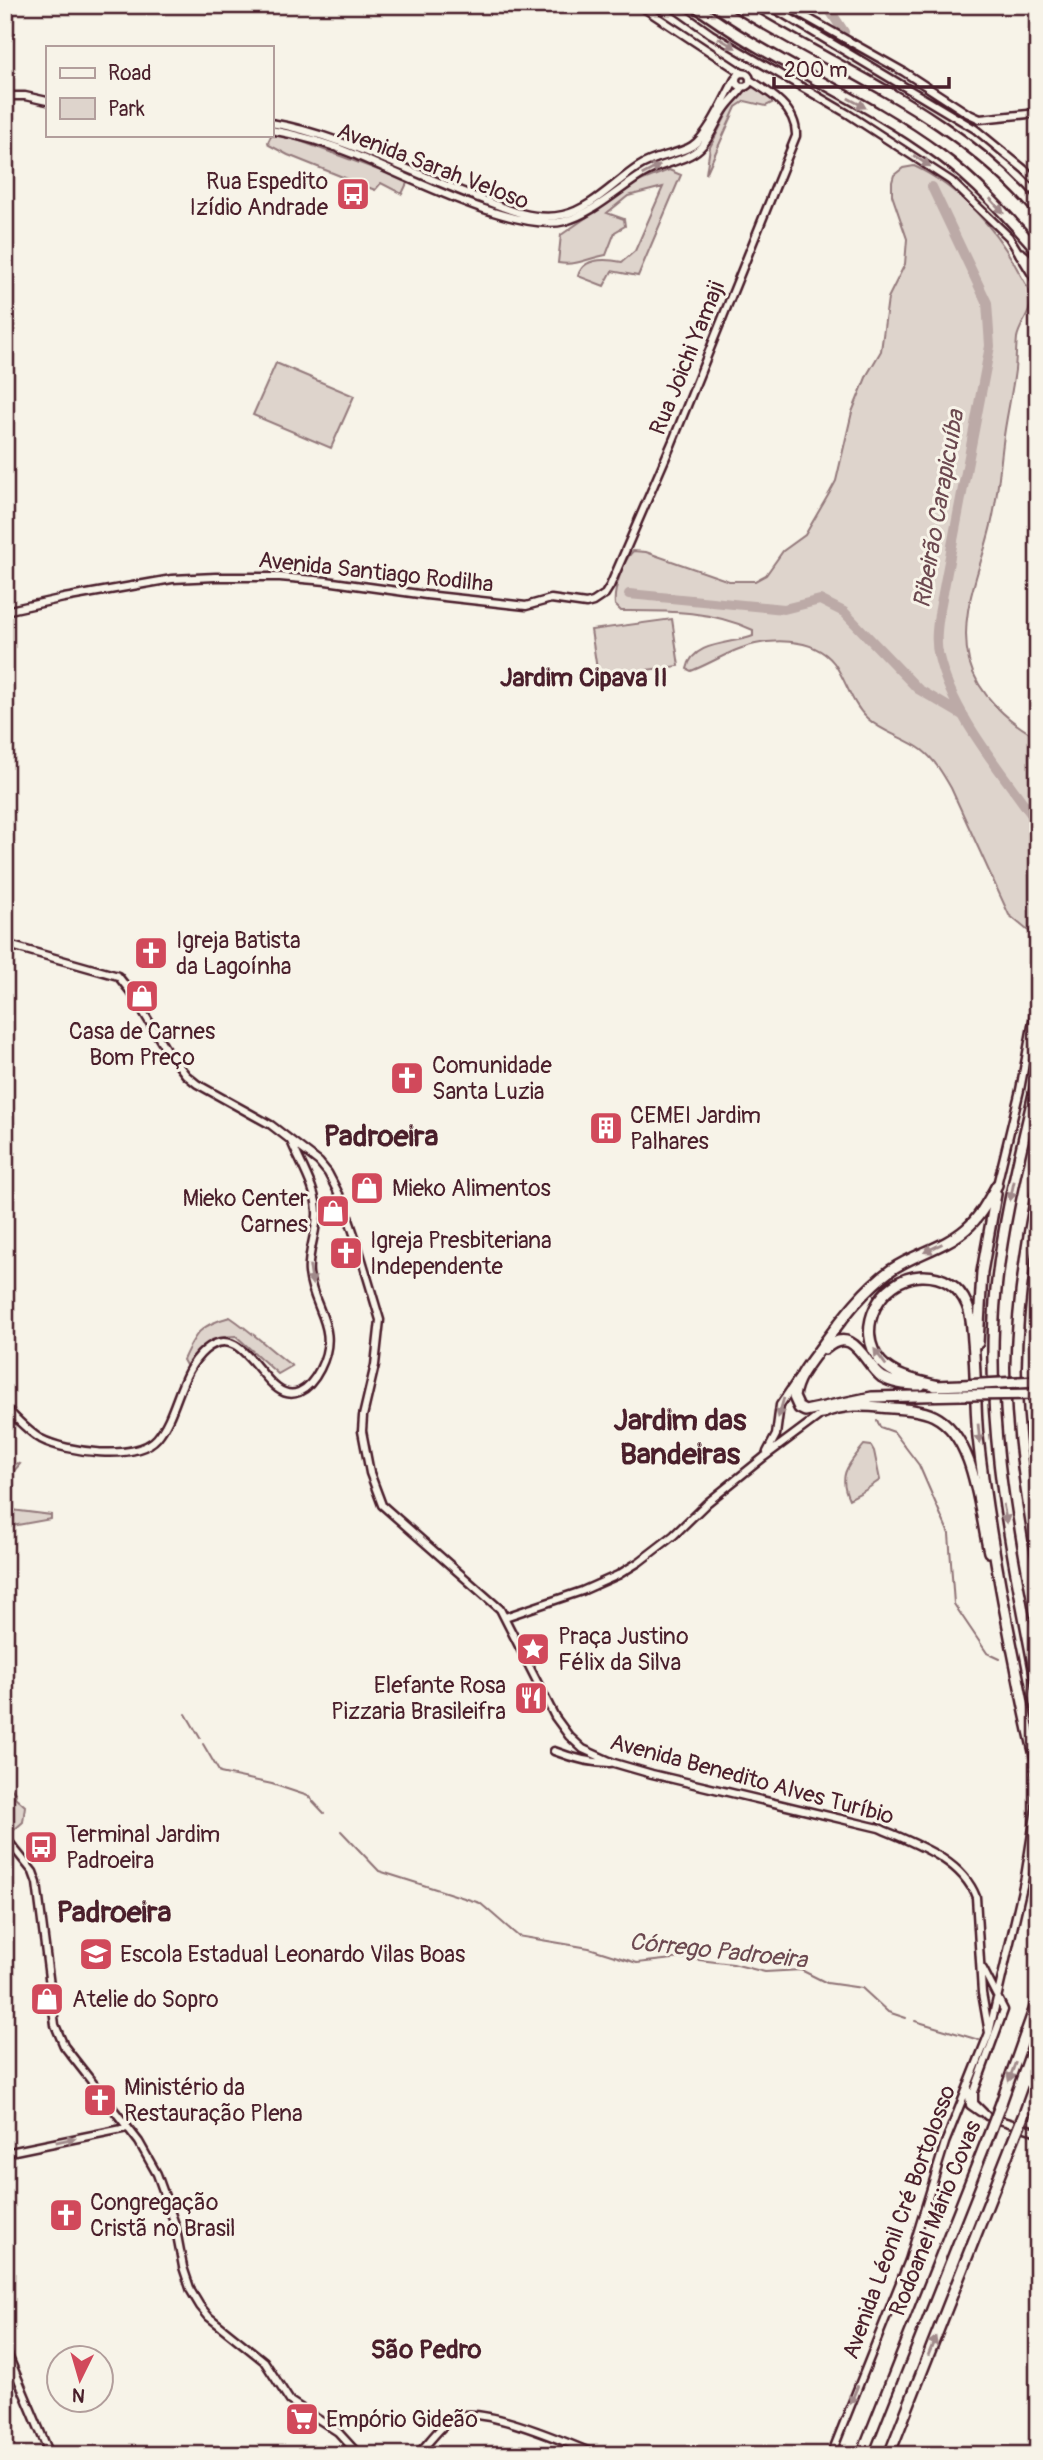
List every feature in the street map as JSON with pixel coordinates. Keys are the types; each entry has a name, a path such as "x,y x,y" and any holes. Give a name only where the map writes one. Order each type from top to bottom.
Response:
{"highway":[{"path":"694,5 743,38 899,127 938,153 972,180 1038,251"},
{"path":"734,5 923,111 998,169 1038,211"},
{"path":"1021,254 1038,268"},
{"path":"1038,1076 1009,1202 999,1263 992,1370 997,1463 1002,1499 1038,1690"},
{"path":"997,1185 984,1209 965,1230 879,1279 846,1314 808,1364 794,1392 795,1403 805,1410 843,1405 924,1412 947,1425 960,1441 975,1485 1038,1766"},
{"path":"976,1376 982,1272 997,1185"},
{"path":"1038,1186 1021,1284 1016,1366 1022,1456 1038,1564"},
{"path":"1004,1610 978,1436 976,1376 970,1316 961,1293 938,1278 921,1276 901,1280 883,1293 871,1318 874,1351 890,1370 902,1376 962,1390 1038,1396 1038,1331"},
{"path":"808,1364 831,1343 849,1342 861,1350 882,1376 889,1380 910,1385 939,1386"},
{"path":"823,1413 860,1398 1038,1381"},
{"name":"Rodoanel Mário Covas","path":"862,2455 1001,2104 1038,1994"},
{"name":"Rodoanel Mário Covas","path":"889,2455 1038,2074"}],"main road":[{"path":"639,5 748,75 749,84 743,87 738,86 735,79 742,73"},
{"path":"670,5 704,30 848,114 939,172 975,202 1009,237 1038,284"},
{"path":"768,5 975,128 1038,183"},
{"path":"785,5 904,72 980,119 1038,113"},
{"name":"Avenida Sarah Veloso","path":"273,123 310,132 355,148 499,206 529,215 555,216 583,207 653,158 694,145 709,125 735,79"},
{"name":"Rua Joichi Yamaji","path":"536,604 555,599 586,604 599,600 605,594 672,443 792,149 796,127 790,114 776,98 750,80"},
{"name":"Avenida Sarah Veloso","path":"273,131 336,148 412,181 497,213 528,222 551,223 577,217 657,166 693,154 704,144 725,108 743,87"},
{"path":"5,96 25,96 46,101"},
{"name":"Avenida Santiago Rodilha","path":"5,611 172,579 241,576 326,581 526,606 536,604"},
{"name":"Avenida Benedito Alves Turíbio","path":"5,944 118,976 186,1075 197,1084 271,1125 319,1161 328,1173 357,1243 380,1320 375,1365 362,1431 377,1495 382,1505 500,1609 563,1730 583,1749 614,1763 860,1822 940,1857 974,1890 978,1906 980,1964 989,2033"},
{"path":"997,1185 1020,1090 1038,994"},
{"path":"5,1407 35,1435 74,1450 98,1452 142,1447 159,1436 192,1366 200,1356 207,1348 226,1342 235,1345 280,1392 286,1394 306,1388 320,1370 328,1333 309,1271 316,1206 290,1139"},
{"path":"764,1457 773,1445 780,1405 808,1364"},
{"path":"505,1617 582,1591 629,1569 674,1535 764,1457 823,1413"},
{"path":"554,1751 599,1763 614,1763"},
{"name":"Avenida Léonil Cré Bortolosso","path":"831,2455 909,2260 945,2143 989,2033 1025,1877 1036,1808 1034,1753"},
{"path":"5,1838 33,1872 37,1883 55,2025 64,2046 139,2142 157,2174 175,2224 183,2267 191,2291 209,2317 264,2361 290,2401 338,2432 359,2455"},
{"name":"Avenida Benedito Alves Turíbio","path":"980,1964 997,1999"},
{"path":"985,2007 989,1999 997,1999 1003,2005 1003,2015 974,2092 974,2103 987,2116"},
{"path":"968,2082 970,2105 987,2116 1038,2132"},
{"path":"5,2153 127,2128"},
{"path":"5,2348 50,2455"},
{"path":"417,2455 453,2418 471,2414 544,2434 598,2455"}],"green space":[{"path":"750,84 772,97 772,103 766,106 745,101 736,107 706,174 710,147 734,100"},
{"path":"284,135 408,181 402,194 381,183 375,190 269,145 268,142 273,136"},
{"path":"914,166 962,198 989,226 1011,258 1031,298 1030,309 1017,338 1015,370 995,507 969,605 966,642 973,673 987,696 1006,716 1038,738 1038,936 1009,915 942,772 922,750 880,728 867,718 834,663 825,654 802,644 776,641 739,649 691,671 687,669 690,660 697,653 714,645 753,636 753,630 704,615 621,611 615,605 620,576 633,551 646,552 729,581 755,581 766,575 783,551 805,535 836,481 852,412 867,375 881,351 888,298 905,264 907,239 892,195 892,182 894,175 903,168"},
{"path":"669,170 681,175 638,276 612,271 604,286 578,276 590,262 622,262 635,251 663,187 628,196 607,213 624,219 625,226 615,232 606,255 577,263 558,263 561,235 638,182"},
{"path":"276,363 354,396 331,448 253,415"},
{"path":"672,619 679,666 598,676 591,630"},
{"path":"230,1317 292,1366 278,1374 236,1336 219,1338 207,1344 187,1367 183,1360 200,1331 212,1323"},
{"path":"864,1445 871,1446 874,1451 880,1480 849,1499 844,1483 846,1470"},
{"path":"17,1463 20,1464 7,1479 5,1506 5,1473"},
{"path":"5,1506 12,1510 51,1515 51,1519 5,1525"},
{"path":"7,1784 25,1806 23,1822 14,1830 5,1817"}],"waterway":[{"name":"Ribeirão Carapicuíba","path":"823,5 829,9 844,32"},
{"name":"Ribeirão Carapicuíba","path":"932,187 987,303 990,346 939,614 938,652 946,679 968,723 1038,824"},
{"path":"629,594 784,609 820,600 844,612 918,689 964,716"},
{"path":"877,1420 880,1427 894,1432 919,1465 949,1534 954,1604 987,1653 1000,1659"},
{"name":"Córrego Padroeira","path":"186,1714 200,1738"},
{"name":"Córrego Padroeira","path":"203,1744 220,1773 272,1784 308,1796 324,1813"},
{"name":"Córrego Padroeira","path":"341,1831 379,1871 480,1903 518,1936 589,1948 637,1963 682,1958 733,1964 765,1972 801,1970 827,1983 862,1988 888,2012 906,2018"},
{"name":"Córrego Padroeira","path":"915,2021 979,2040"},
{"name":"Ribeirão Carapicuíba","path":"1034,2455 1038,2447"}],"place":[{"name":"Rua Espedito Izídio Andrade","path":"353,194"},
{"name":"Igreja Batista da Lagoínha","path":"151,953"},
{"name":"Casa de Carnes Bom Preço","path":"142,996"},
{"name":"Comunidade Santa Luzia","path":"407,1078"},
{"name":"CEMEI Jardim Palhares","path":"606,1128"},
{"name":"Mieko Alimentos","path":"367,1188"},
{"name":"Mieko Center Carnes","path":"333,1211"},
{"name":"Igreja Presbiteriana Independente","path":"346,1253"},
{"name":"Praça Justino Félix da Silva","path":"533,1649"},
{"name":"Elefante Rosa Pizzaria Brasileifra","path":"531,1698"},
{"name":"Terminal Jardim Padroeira","path":"41,1847"},
{"name":"Escola Estadual Leonardo Vilas Boas","path":"96,1954"},
{"name":"Atelie do Sopro","path":"47,1999"},
{"name":"Ministério da Restauração Plena","path":"100,2100"},
{"name":"Congregação Cristã no Brasil","path":"66,2215"},
{"name":"Empório Gideão","path":"302,2419"}],"district":[{"name":"Jardim Cipava II","path":"584,678"},
{"name":"Padroeira","path":"381,1136"},
{"name":"Jardim das Bandeiras","path":"680,1437"},
{"name":"Padroeira","path":"114,1912"},
{"name":"São Pedro","path":"426,2350"}]}
